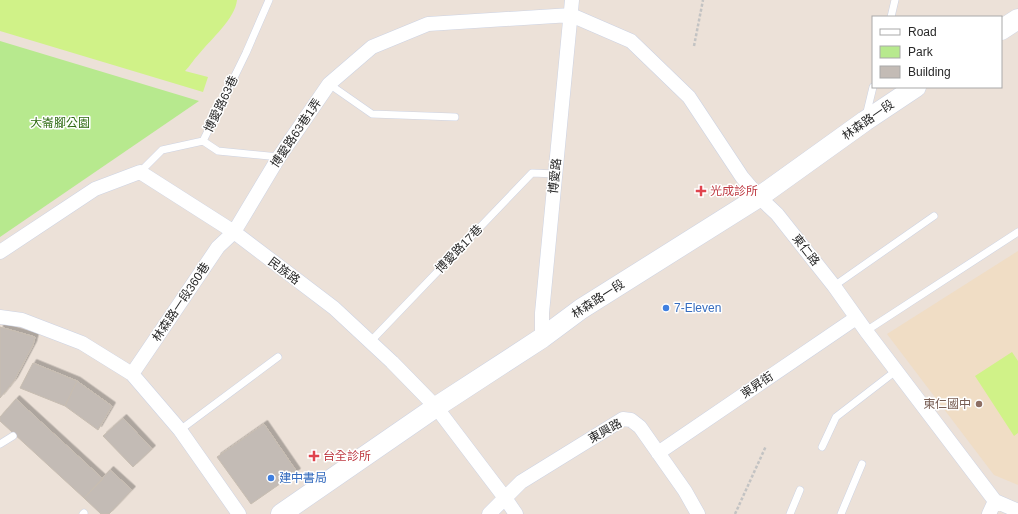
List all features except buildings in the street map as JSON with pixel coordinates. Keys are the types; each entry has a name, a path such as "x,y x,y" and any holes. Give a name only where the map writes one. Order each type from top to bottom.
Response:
{"main road":[{"path":"1002,29 1018,19"},
{"name":"林森路一段","path":"281,514 436,407 542,338 581,309 759,197 865,121 914,88"}],"street":[{"name":"博愛路","path":"542,338 542,313 572,0"},
{"name":"博愛路63巷1弄","path":"234,232 279,157 329,84 372,47 428,24 571,15"},
{"name":"東仁路","path":"571,15 631,41 689,97 742,177 759,197 777,214 834,286 856,318 897,370 992,508 1018,511"},
{"name":"民族路","path":"140,172 234,232 334,308 436,407 516,514"},
{"path":"0,252 95,189 140,172"},
{"name":"林森路一段360巷","path":"132,374 218,247 234,232"},
{"path":"0,317 22,320 82,343 132,374 180,430 238,514"},
{"name":"東昇街","path":"658,453 856,318"},
{"name":"東興路","path":"505,498 521,482 623,419 631,420 640,427 685,491 698,514"},
{"path":"489,514 505,498"}],"lane":[{"name":"博愛路63巷","path":"140,172 162,150 203,141 246,53 268,0"},
{"path":"891,16 895,0"},
{"path":"329,84 372,114 455,116"},
{"path":"865,121 873,88"},
{"path":"203,141 218,152 279,157"},
{"name":"博愛路17巷","path":"370,342 532,173 556,174"},
{"path":"834,286 934,216"},
{"path":"866,331 1018,232"},
{"path":"180,430 278,357"},
{"path":"822,447 836,417 897,370"},
{"path":"0,444 13,436"},
{"path":"841,514 862,464"},
{"path":"790,514 800,490"}],"path":[{"path":"694,46 704,0"},
{"path":"735,514 766,446"}],"shaded area":[{"name":"東仁國中","path":"1018,251 1018,485 994,475 887,334"}],"green space":[{"path":"0,0 237,0 232,14 222,28 185,71 208,77 203,92 0,31"},
{"name":"大崙腳公園","path":"0,41 199,101 0,237"},
{"path":"1012,352 1018,361 1018,433 1014,436 975,376"}],"place":[{"name":"光成診所","path":"701,191"},
{"name":"7-Eleven","path":"666,308"},
{"name":"東仁國中","path":"979,404"},
{"name":"台全診所","path":"314,456"},
{"name":"建中書局","path":"271,478"}]}
